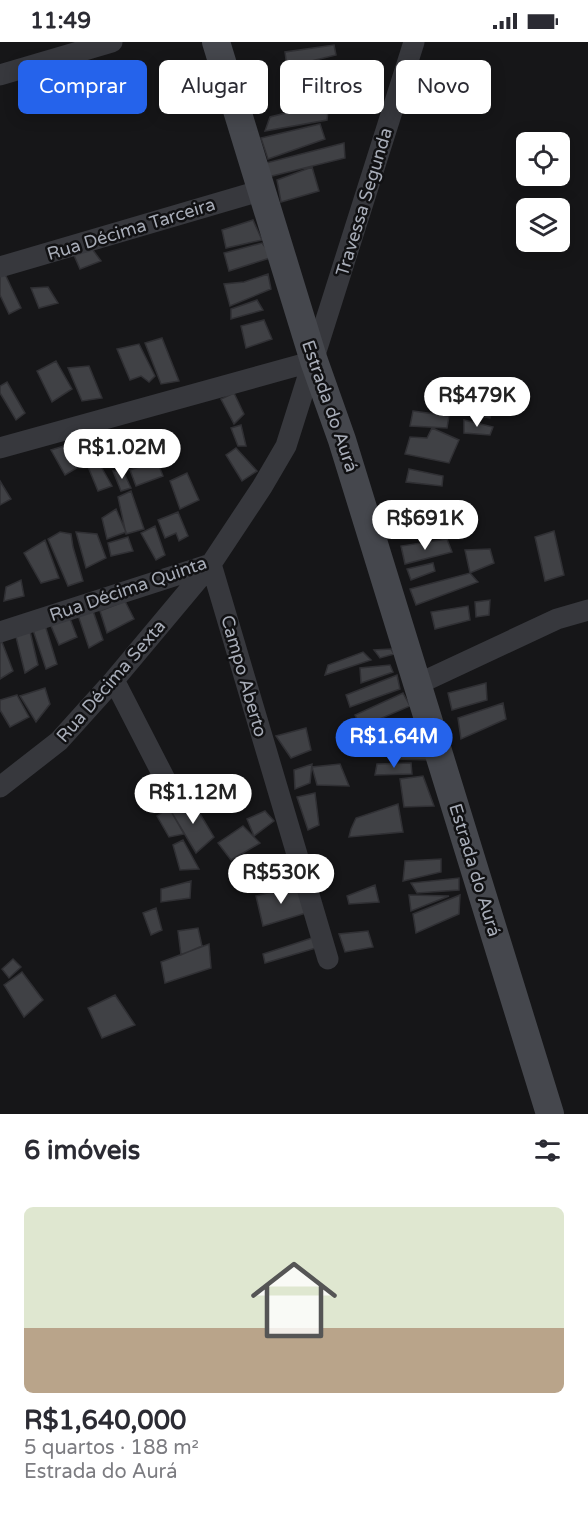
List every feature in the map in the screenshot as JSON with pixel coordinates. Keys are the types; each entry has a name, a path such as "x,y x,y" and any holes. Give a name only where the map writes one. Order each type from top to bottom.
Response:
{"street":[{"path":"0,75 112,42"},
{"name":"Estrada do Aurá","path":"216,42 314,361 342,440 550,1114"},
{"name":"Travessa Segunda","path":"314,361 414,42"},
{"name":"Rua Décima Tarceira","path":"0,267 263,190"},
{"path":"0,448 314,361"},
{"name":"Rua Décima Quinta","path":"0,632 211,564 286,446 314,361"},
{"name":"Rua Décima Sexta","path":"0,787 59,741 114,680 211,564"},
{"name":"Campo Aberto","path":"211,564 328,960"},
{"path":"418,684 557,619 588,610"},
{"path":"114,680 168,786"}],"building":[{"path":"334,45 336,55 316,60 286,60 285,52"},
{"path":"282,114 328,114 327,120 265,131 270,117"},
{"path":"320,124 325,139 268,159 261,138"},
{"path":"344,143 345,158 268,177 266,163"},
{"path":"312,167 319,191 281,202 277,180"},
{"path":"253,220 262,240 226,248 222,230"},
{"path":"262,243 273,257 229,271 224,253"},
{"path":"90,246 101,261 80,269 73,253"},
{"path":"5,274 21,308 9,314 0,295 0,276"},
{"path":"268,274 271,289 230,306 224,284 244,282"},
{"path":"48,287 58,303 39,308 31,288"},
{"path":"257,300 263,310 231,319 231,309"},
{"path":"264,320 272,339 246,348 241,326"},
{"path":"162,338 179,381 161,384 145,343"},
{"path":"139,344 155,376 149,382 141,376 130,380 117,349"},
{"path":"56,361 72,389 52,402 37,371"},
{"path":"89,366 102,398 82,401 68,368"},
{"path":"7,382 25,413 16,420 0,393 0,386"},
{"path":"234,393 244,414 234,424 221,399"},
{"path":"442,398 493,407 490,418 443,410"},
{"path":"413,411 449,416 447,428 410,426"},
{"path":"464,420 493,427 490,435 464,433"},
{"path":"241,425 246,446 238,446 231,428"},
{"path":"432,428 459,440 449,463 405,454 410,437 427,438"},
{"path":"120,434 131,464 121,469 111,438"},
{"path":"70,444 85,463 65,475 51,450"},
{"path":"90,447 112,486 98,491 82,452"},
{"path":"236,448 257,471 242,481 226,455"},
{"path":"157,461 163,476 136,486 130,470"},
{"path":"409,469 443,476 442,486 406,482"},
{"path":"113,471 123,471 131,488 121,491"},
{"path":"187,473 199,500 180,509 170,481"},
{"path":"0,481 11,499 0,505"},
{"path":"131,491 144,529 126,534 118,497"},
{"path":"116,509 126,532 107,539 102,518"},
{"path":"434,509 439,528 391,530 388,514"},
{"path":"178,512 188,536 179,541 176,533 165,538 158,520"},
{"path":"155,526 165,555 156,560 141,533"},
{"path":"554,531 564,575 545,581 535,537"},
{"path":"60,532 71,534 83,581 68,586 48,539"},
{"path":"76,532 97,534 106,558 86,568"},
{"path":"128,537 133,551 111,556 108,543"},
{"path":"447,539 452,552 405,564 401,546"},
{"path":"45,540 59,578 41,583 24,553"},
{"path":"490,549 494,563 470,573 465,550"},
{"path":"433,563 435,571 411,580 407,569"},
{"path":"470,573 478,582 416,605 410,589"},
{"path":"21,580 24,596 4,601 6,587"},
{"path":"490,600 489,615 476,617 475,602"},
{"path":"125,601 134,619 107,633 100,611"},
{"path":"91,605 103,640 89,648 77,612"},
{"path":"468,606 470,620 435,629 431,612"},
{"path":"69,616 77,637 59,645 49,621"},
{"path":"45,625 57,664 46,669 33,630"},
{"path":"29,627 38,665 25,673 15,633"},
{"path":"2,642 13,671 0,679 0,643"},
{"path":"391,649 394,654 380,658 374,650"},
{"path":"363,652 371,660 325,675 328,665"},
{"path":"390,665 393,672 361,683 360,668"},
{"path":"397,675 400,689 350,707 346,695"},
{"path":"486,683 487,700 452,710 448,693"},
{"path":"45,688 50,704 36,722 20,696"},
{"path":"403,693 410,706 361,727 355,715"},
{"path":"17,695 29,717 10,727 0,710 0,700"},
{"path":"503,703 506,719 461,739 458,718"},
{"path":"306,728 311,750 291,758 276,736"},
{"path":"390,730 389,748 371,752 367,735"},
{"path":"399,747 429,748 428,760 396,759"},
{"path":"411,763 412,774 375,775 377,764"},
{"path":"312,764 310,783 295,789 294,770"},
{"path":"340,764 349,786 317,785 312,767"},
{"path":"423,776 434,806 404,807 400,779"},
{"path":"315,793 319,825 308,830 297,797"},
{"path":"191,799 214,837 196,853 169,808 173,809"},
{"path":"398,804 403,832 349,837 356,818"},
{"path":"169,808 184,834 169,837 157,816"},
{"path":"265,811 274,821 254,836 247,819"},
{"path":"243,826 260,843 231,860 218,843"},
{"path":"183,840 199,869 180,870 173,845"},
{"path":"441,859 441,872 403,881 405,861"},
{"path":"459,878 459,890 417,893 411,883"},
{"path":"191,881 190,898 161,902 161,889"},
{"path":"298,885 306,913 263,926 256,896"},
{"path":"375,885 379,902 349,904 347,896"},
{"path":"409,895 449,896 411,911"},
{"path":"460,895 459,914 416,933 413,914"},
{"path":"156,908 162,930 151,935 143,913"},
{"path":"198,928 202,946 181,955 178,931"},
{"path":"368,931 373,947 345,952 339,934"},
{"path":"315,937 316,948 265,963 263,954"},
{"path":"209,944 211,968 165,983 161,962"},
{"path":"13,959 21,967 9,978 2,969"},
{"path":"22,972 43,1000 24,1017 4,985"},
{"path":"115,995 135,1025 102,1038 88,1008"}]}
